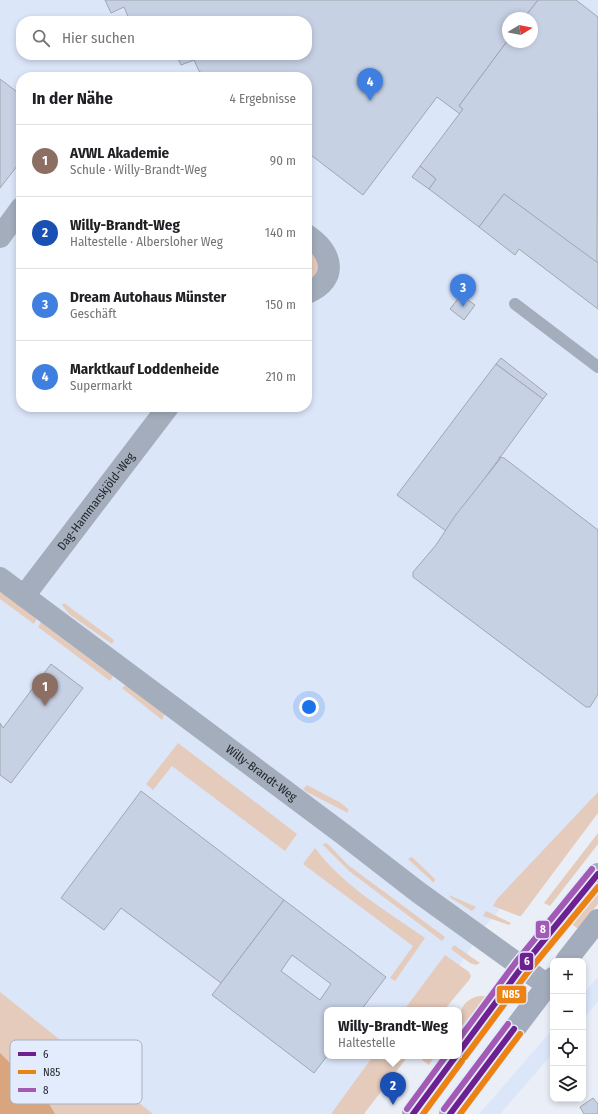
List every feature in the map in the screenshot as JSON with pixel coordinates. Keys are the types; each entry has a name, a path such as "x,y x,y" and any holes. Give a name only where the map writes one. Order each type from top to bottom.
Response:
{"main road":[{"path":"462,1048 522,967 598,874"},
{"path":"568,958 598,920"},
{"path":"450,1114 550,981"},
{"path":"412,1114 454,1059"}],"street":[{"path":"0,236 16,215"},
{"path":"312,238 325,252 328,265 328,276 324,284 312,290"},
{"name":"Dag-Hammarskjöld-Weg","path":"24,596 164,412"},
{"name":"Willy-Brandt-Weg","path":"0,578 343,834 443,911 522,967 550,981"}],"lane":[{"path":"515,304 598,367"}],"shaded area":[{"path":"0,0 598,0 598,797 486,925 432,1007 324,1007 324,1059 397,1059 361,1114 0,1114"},
{"path":"312,254 318,259 318,274 312,278"},
{"path":"0,590 37,618 34,624 0,599"},
{"path":"64,603 114,640 112,644 69,614 62,605"},
{"path":"41,622 113,676 110,681 38,627"},
{"path":"126,685 165,713 162,720 122,688"},
{"path":"178,743 297,834 285,851 172,766 153,790 146,784"},
{"path":"307,785 341,803 348,809 348,813 307,792 303,789"},
{"path":"598,792 598,813 521,916 493,906 497,899"},
{"path":"598,833 598,844 550,906 544,903"},
{"path":"324,843 328,844 348,865 445,937 442,941 349,871 323,845"},
{"path":"315,848 326,862 352,886 425,938 395,981 390,978 413,946 303,864"},
{"path":"412,857 435,879 434,883 408,859"},
{"path":"598,891 598,904 578,929 572,924"},
{"path":"449,895 476,907 472,911 451,898"},
{"path":"486,911 511,923 509,925 483,916"},
{"path":"454,945 480,963 476,965 470,963 451,949"},
{"path":"445,955 469,972 471,976 469,980 446,1007 406,1007"},
{"path":"598,977 598,1001 586,1015 586,994 586,991"},
{"path":"0,992 60,1040 10,1040 10,1104 140,1104 153,1114 0,1114"},
{"path":"479,996 489,996 462,1026 462,1008 473,998"},
{"path":"550,1032 550,1056 500,1114 479,1114"},
{"path":"0,1053 10,1063 10,1104 49,1104 55,1114 0,1114"},
{"path":"371,1059 406,1059 364,1114 331,1114"},
{"path":"423,1059 433,1059 429,1065 422,1060"}],"building":[{"path":"105,0 538,0 529,12 502,12 502,48 459,106 463,109 460,114 437,97 363,195 312,156 312,72 200,72 194,60 312,60 312,16 128,16 124,7 111,13"},
{"path":"538,0 576,0 598,17 597,264 504,194 479,227 429,189 436,179 420,166 463,109 459,106 502,48 538,48 538,12 529,12"},
{"path":"178,60 194,60 181,65"},
{"path":"0,79 16,91 16,167 0,188"},
{"path":"420,166 436,179 429,189 412,177"},
{"path":"504,194 598,263 598,309 519,249 515,255 479,227"},
{"path":"461,295 475,305 464,320 450,309"},
{"path":"501,358 547,394 543,399 496,364"},
{"path":"496,364 543,399 446,531 397,495"},
{"path":"499,457 504,458 598,530 598,694 590,707 586,707 413,577 413,572 436,545 455,516 500,459"},
{"path":"51,664 83,688 11,783 0,775 0,723 3,728"},
{"path":"141,791 284,900 221,983 121,908 104,930 61,898"},
{"path":"284,900 386,977 363,1007 324,1007 325,1059 314,1073 212,995","holes":["292,955 331,984 320,1000 281,971"]},
{"path":"593,1098 598,1104 598,1114 584,1114 580,1107"}],"transit line":[{"name":"8","path":"462,1035 516,962 592,869"},
{"name":"6","path":"462,1048 522,967 598,874"},
{"name":"N85","path":"465,1057 528,972 598,887"},
{"name":"8","path":"444,1109 508,1024"},
{"name":"6","path":"450,1114 514,1029"},
{"name":"N85","path":"460,1114 520,1034"},
{"name":"8","path":"407,1109 444,1059"},
{"name":"6","path":"413,1114 454,1059"},
{"name":"N85","path":"423,1114 462,1061"}],"place":[{"name":"Marktkauf Loddenheide","path":"370,101"},
{"name":"Dream Autohaus Münster","path":"463,307"},
{"name":"AVWL Akademie","path":"45,706"},
{"name":"Willy-Brandt-Weg","path":"393,1105"}]}
